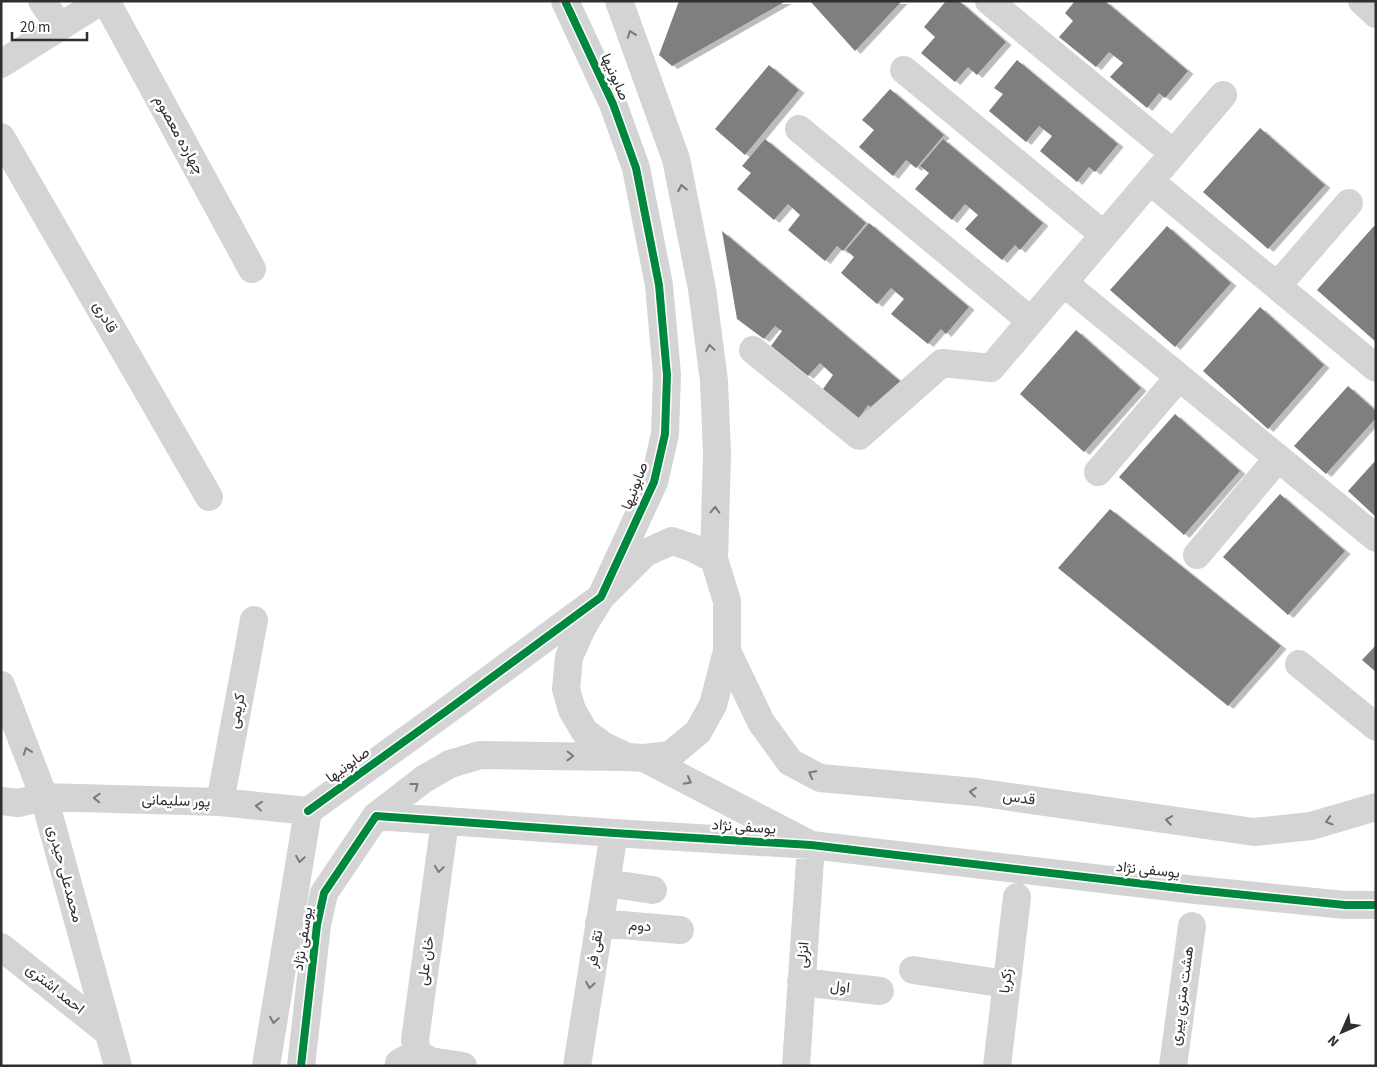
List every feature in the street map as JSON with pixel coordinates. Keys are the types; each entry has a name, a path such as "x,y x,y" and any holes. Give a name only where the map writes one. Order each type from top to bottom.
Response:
{"street":[{"path":"42,1 60,27"},
{"path":"1,64 101,1"},
{"name":"چهارده معصوم","path":"106,1 252,269"},
{"name":"صابونیها","path":"620,1 676,159 702,289 714,381 717,454 714,559 727,601 727,652"},
{"path":"989,1 1173,153"},
{"path":"1362,1 1376,14"},
{"name":"صابونیها","path":"308,811 600,597 654,482 665,434 667,375 659,285 636,168 613,104 568,3"},
{"path":"904,70 1104,235"},
{"path":"752,350 858,436 942,363 991,368 1222,96"},
{"path":"799,129 1031,321"},
{"name":"قادری","path":"1,137 210,497"},
{"path":"1150,181 1376,368"},
{"path":"1277,286 1349,204"},
{"path":"1064,283 1376,538"},
{"path":"1098,472 1179,377"},
{"path":"1197,555 1278,458"},
{"path":"714,559 693,548 672,541 645,553 600,597 582,628 569,657 566,689 572,710 584,732 604,746 636,758 811,845"},
{"name":"کریمی","path":"220,802 254,620"},
{"path":"376,816 424,780 450,764 480,754 636,758 670,755 698,732 713,705 727,652"},
{"name":"قدس","path":"727,652 761,722 790,762 820,778 976,792 1254,832 1311,826 1376,807"},
{"path":"1300,664 1376,727"},
{"name":"محمدعلی حیدری","path":"1,685 44,797 118,1066"},
{"name":"پور سلیمانی","path":"1,801 18,803 44,797 220,802 308,811"},
{"name":"یوسفی نژاد","path":"266,1066 308,811"},
{"name":"یوسفی نژاد","path":"301,1066 317,925 324,893 376,816 811,845 1196,890 1345,905 1376,905"},
{"name":"خان علی","path":"445,821 415,1040 408,1059 463,1066"},
{"name":"تقی فر","path":"577,1066 614,833"},
{"name":"انزلی","path":"796,1066 811,845"},
{"path":"606,883 652,890"},
{"name":"زکریا","path":"997,1066 1016,897"},
{"name":"دوم","path":"600,922 680,930"},
{"name":"هشت متری پیری","path":"1173,1066 1192,926"},
{"name":"احمد اشتری","path":"1,947 108,1032"},
{"path":"913,970 1006,984"},
{"name":"اول","path":"801,982 880,991"}],"building":[{"path":"679,1 786,1 672,66 659,55"},
{"path":"810,1 902,1 855,51"},
{"path":"946,1 959,1 1006,42 977,75 968,67 955,82 921,53 935,37 924,27"},
{"path":"1075,1 1105,1 1188,71 1165,98 1159,93 1147,108 1110,77 1123,63 1109,52 1096,67 1059,37 1073,21 1065,13"},
{"path":"1017,60 1118,144 1095,172 1089,167 1077,182 1040,151 1052,136 1039,126 1026,142 989,111 1003,94 994,88"},
{"path":"769,65 799,90 745,155 715,129"},
{"path":"890,89 944,135 916,168 906,160 893,176 859,147 874,130 862,120"},
{"path":"1260,128 1325,185 1268,249 1203,192"},
{"path":"765,139 866,223 843,251 837,246 825,261 788,230 800,215 788,204 774,220 737,189 751,173 742,166"},
{"path":"943,139 1043,223 1020,250 1015,245 1002,260 965,229 978,215 965,204 952,220 915,189 929,173 920,166"},
{"path":"869,223 969,307 946,334 941,329 928,344 891,314 904,299 891,288 877,304 841,273 854,257 846,250"},
{"path":"1167,226 1231,283 1175,347 1110,290"},
{"path":"1374,226 1376,228 1376,342 1317,290"},
{"path":"722,231 901,382 876,411 868,405 858,419 823,389 833,375 820,363 808,376 771,346 782,331 775,326 764,339 737,319"},
{"path":"1260,307 1324,365 1268,429 1203,371"},
{"path":"1076,330 1141,388 1084,452 1020,394"},
{"path":"1348,386 1376,411 1376,418 1326,474 1294,446"},
{"path":"1175,414 1240,471 1184,535 1119,477"},
{"path":"1376,460 1376,517 1348,491"},
{"path":"1280,494 1345,551 1288,615 1223,557"},
{"path":"1110,509 1281,646 1228,706 1058,568"},
{"path":"1376,645 1376,672 1362,660"}],"cycle path":[{"path":"308,811 601,597 654,482 665,434 667,375 659,285 636,168 613,104 565,1"},
{"path":"301,1066 317,925 324,893 376,816 811,845 1196,890 1345,905 1376,905"}]}
